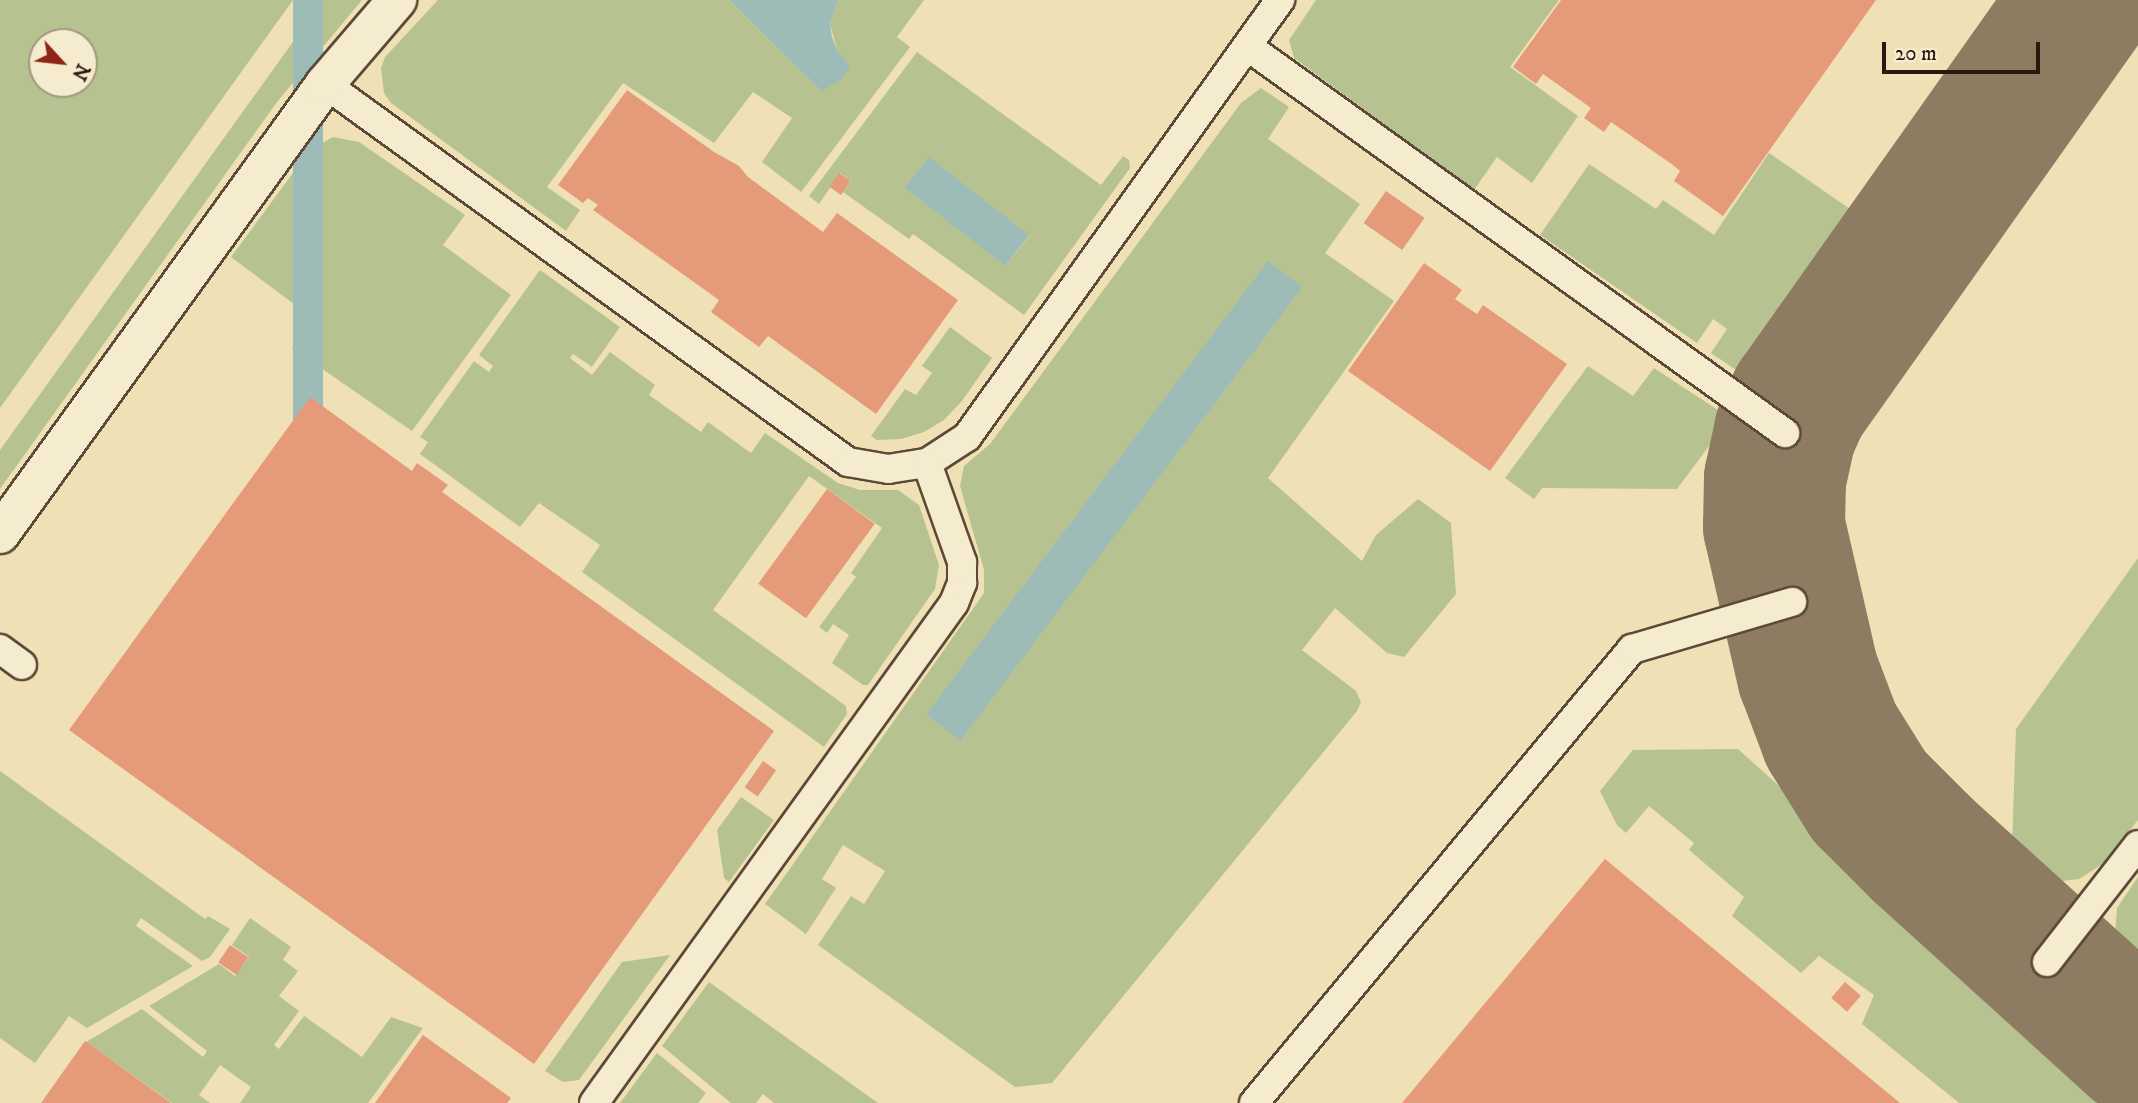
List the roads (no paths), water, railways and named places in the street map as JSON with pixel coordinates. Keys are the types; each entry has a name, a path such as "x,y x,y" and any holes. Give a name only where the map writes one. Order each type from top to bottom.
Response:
{"street":[{"path":"0,534 325,84 397,0"}],"lane":[{"path":"325,84 848,462 888,469 927,463 967,437 1280,0"},
{"path":"1247,46 1785,433"},
{"path":"594,1103 954,603 962,583 961,562 927,463"},
{"path":"1254,1103 1632,649 1793,602"},
{"path":"2047,962 2138,845"}],"water":[{"path":"293,0 323,0 323,502 293,502"},
{"path":"729,0 838,0 830,25 838,52 850,66 842,79 821,91"},
{"path":"929,157 1029,235 1005,266 905,188"},
{"path":"1268,261 1302,287 961,741 926,715"}]}
